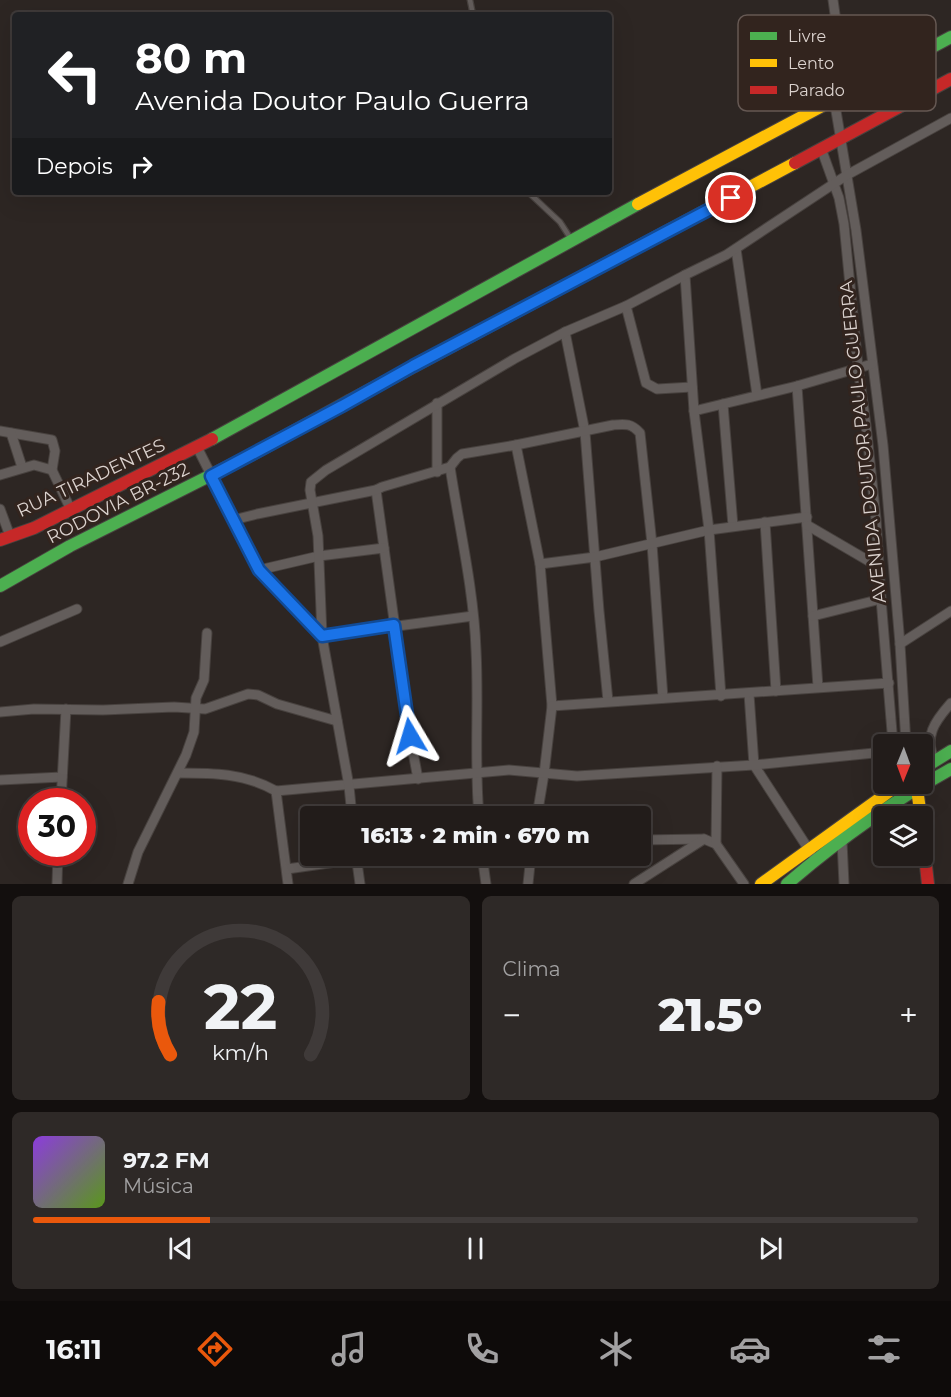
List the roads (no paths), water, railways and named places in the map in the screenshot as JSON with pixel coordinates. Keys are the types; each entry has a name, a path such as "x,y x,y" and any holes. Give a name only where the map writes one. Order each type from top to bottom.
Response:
{"main road":[{"name":"RUA TIRADENTES","path":"936,45 951,37"},
{"name":"RODOVIA BR-232","path":"936,88 951,80"},
{"name":"RUA TIRADENTES","path":"5,538 34,528 197,447 571,239 811,111"},
{"name":"RODOVIA BR-232","path":"0,586 70,546 211,476 892,111"},
{"path":"935,761 951,751"},
{"path":"933,777 951,769"},
{"path":"791,882 812,856 888,794"},
{"path":"760,884 842,841 905,794"},
{"path":"926,866 928,884"}],"street":[{"path":"833,0 835,15"},
{"name":"AVENIDA DOUTOR PAULO GUERRA","path":"836,111 856,230 886,472 905,734"},
{"path":"351,806 322,636 318,536 314,502 310,490 311,482 316,476 565,332 626,306 736,249 847,175 951,118"},
{"name":"AVENIDA DOUTOR PAULO GUERRA","path":"821,148 839,198 844,224 858,368 872,474 880,599 893,734"},
{"path":"736,249 757,395"},
{"path":"686,275 692,387 709,530 721,696"},
{"path":"626,306 646,383 657,389 692,387"},
{"path":"565,332 585,432 608,701"},
{"path":"694,411 797,386 872,364"},
{"path":"797,386 818,687"},
{"path":"436,472 437,404"},
{"path":"723,405 734,526"},
{"path":"233,520 376,490 450,467 462,454 628,424 634,426 640,433 652,544 663,699"},
{"path":"0,430 52,440 56,451 52,470 71,510"},
{"path":"11,433 22,467"},
{"path":"516,446 540,564 552,706 539,806"},
{"path":"197,447 259,570 322,636"},
{"path":"0,475 22,467 38,465 52,470"},
{"path":"450,467 473,616 478,695 475,772 478,806"},
{"path":"872,474 886,472"},
{"path":"376,490 418,779"},
{"path":"0,509 5,538"},
{"path":"540,564 594,557 709,530 765,522 807,521 879,567"},
{"path":"765,522 776,691"},
{"path":"259,570 319,556 384,548"},
{"path":"813,616 880,599"},
{"path":"0,642 77,609"},
{"path":"900,644 951,611"},
{"path":"322,636 473,616"},
{"path":"128,884 138,852 178,773 194,732 194,708 204,680 207,633"},
{"path":"552,706 890,683"},
{"path":"0,712 211,708 248,694 258,695 277,704 337,722"},
{"path":"749,694 754,765 812,856"},
{"path":"935,761 930,746 930,735 933,726 951,703"},
{"path":"62,788 66,709"},
{"path":"178,773 235,775 276,791 349,786 475,772 510,770 577,776 754,765 873,753"},
{"path":"716,844 717,766"},
{"path":"0,780 62,777"},
{"path":"276,791 288,884"},
{"path":"634,884 704,838"},
{"path":"651,840 704,838 716,844 744,884"},
{"path":"842,841 844,884"},
{"path":"57,884 58,866"},
{"path":"287,869 304,866"},
{"path":"358,866 360,884"},
{"path":"484,866 486,884"},
{"path":"528,884 530,866"}],"lane":[{"path":"531,195 560,222 571,239"}]}
